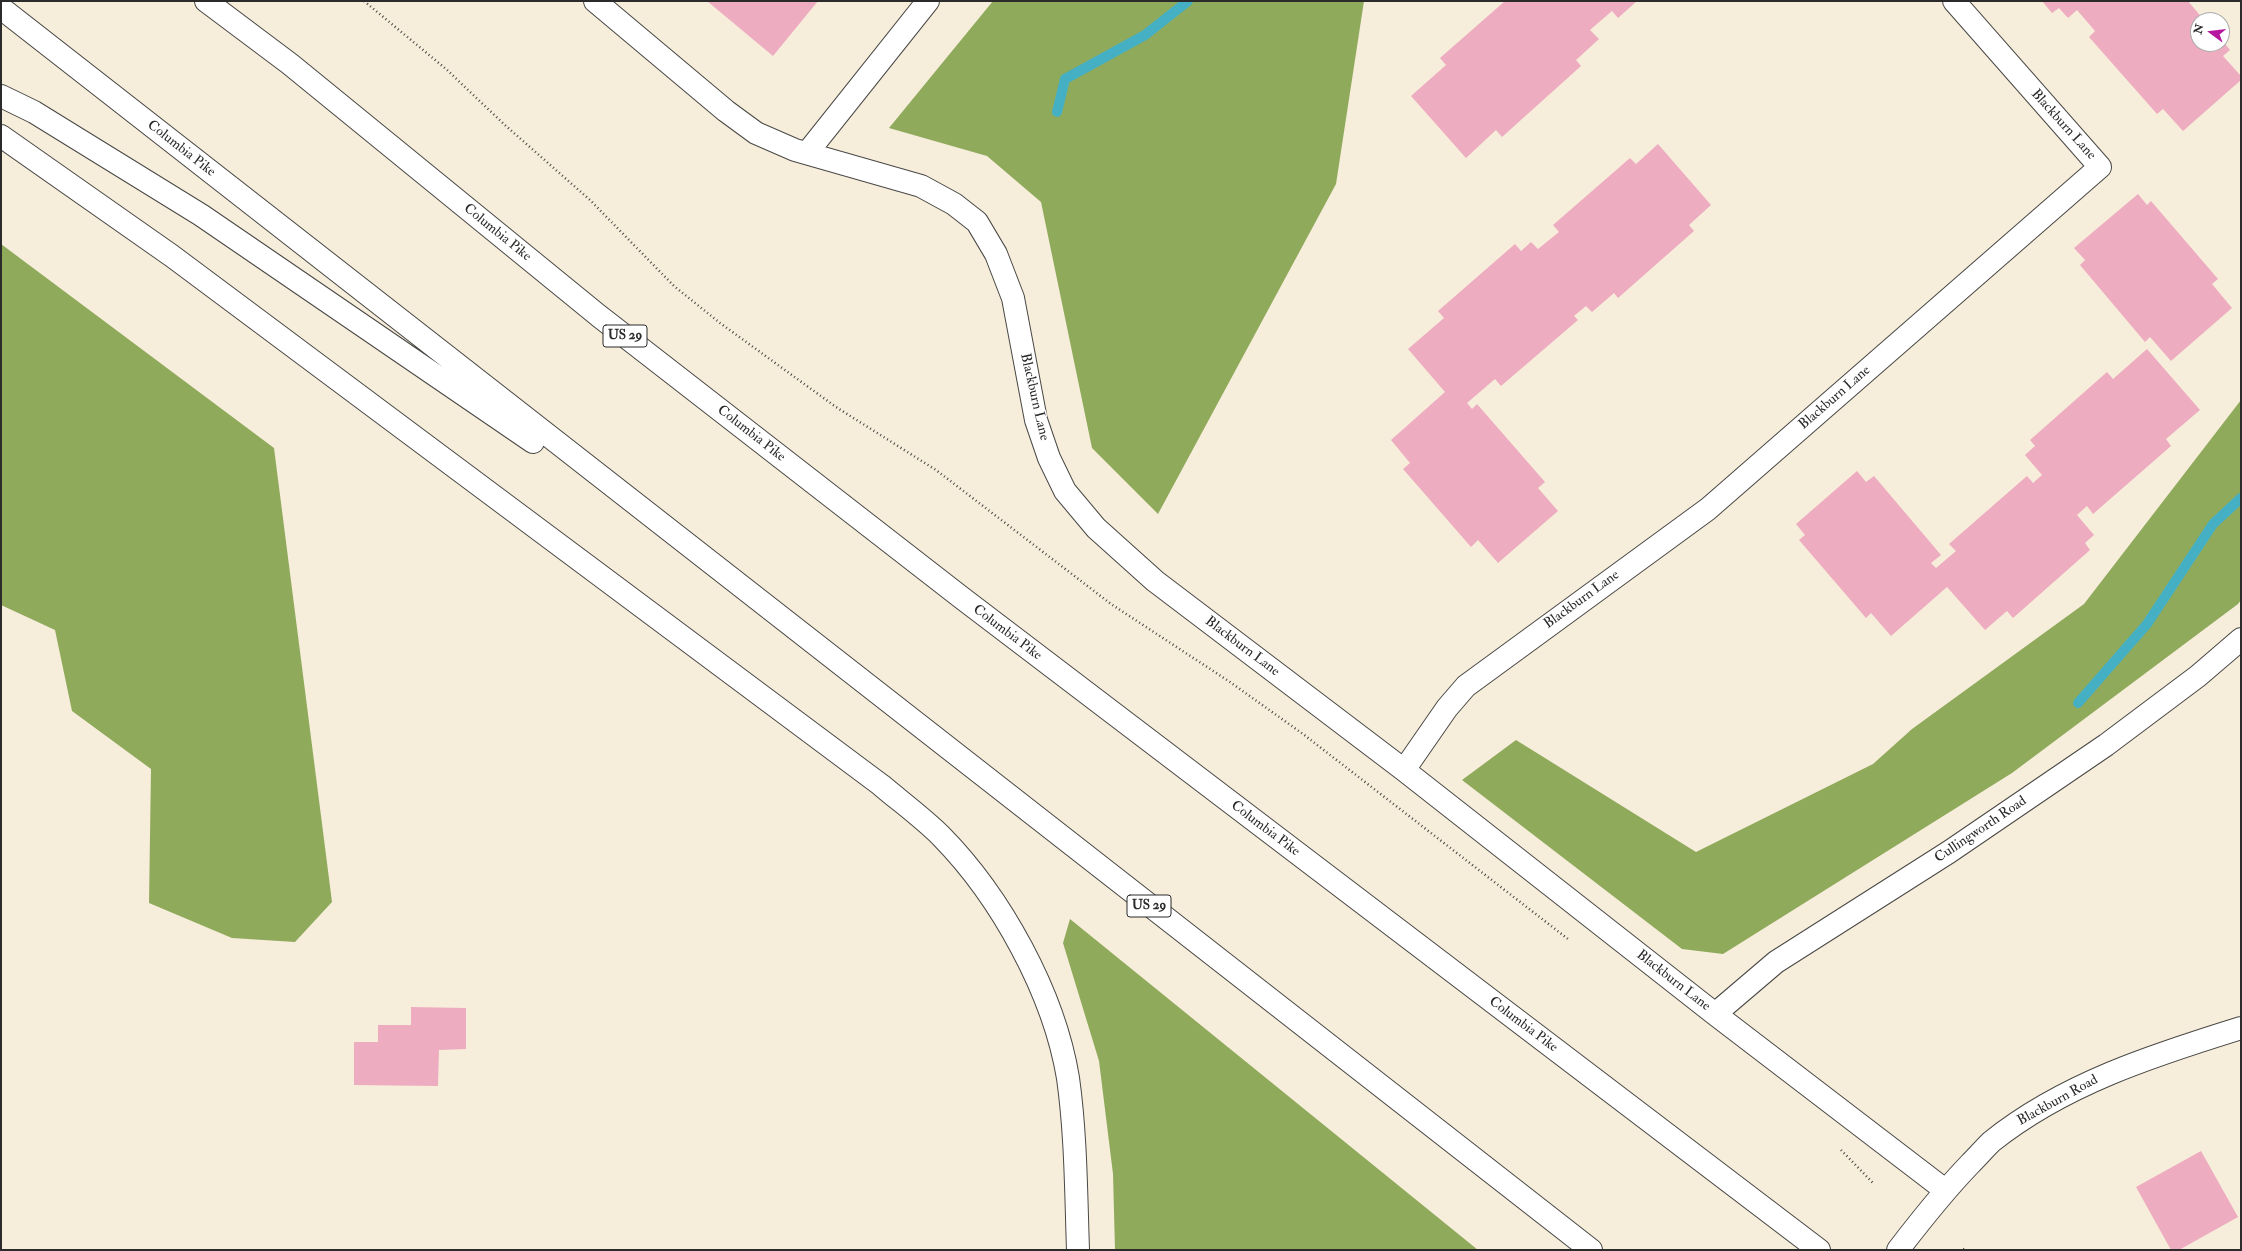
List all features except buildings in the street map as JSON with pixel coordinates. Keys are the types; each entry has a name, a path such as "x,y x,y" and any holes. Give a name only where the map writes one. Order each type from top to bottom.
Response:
{"main road":[{"name":"Columbia Pike","path":"206,1 290,64 599,316 962,598 1819,1250"},
{"name":"Blackburn Lane","path":"595,1 726,111 756,133 807,153 921,186 954,204 977,222 996,254 1013,298 1036,420 1049,458 1065,491 1096,528 1155,581 1404,770 1716,1014 1945,1190"},
{"path":"807,153 928,1"},
{"name":"Blackburn Lane","path":"1404,770 1447,708 1466,686 1708,510 2100,167 1954,1"},
{"name":"Columbia Pike","path":"1,8 1591,1250"},
{"path":"1,96 34,112 202,215 708,561"},
{"path":"1,136 210,284 868,776 941,836 985,890 1020,943 1050,1011 1068,1077 1076,1151 1078,1250"},
{"name":"Cullingworth Road","path":"1716,1014 1776,962 1949,852 2106,746 2198,676 2241,639"},
{"name":"Blackburn Road","path":"1898,1250 1945,1190 1991,1143 2036,1111 2111,1072 2182,1046 2241,1028"}],"path":[{"path":"364,1 446,69 506,126 590,200 674,286 720,323 836,407 936,470 1111,604 1230,682 1303,734 1568,940"},
{"path":"1838,1147 1874,1184"}],"green space":[{"path":"993,1 1364,1 1336,184 1158,514 1092,448 1041,202 987,156 889,128"},
{"path":"1,244 274,448 332,902 295,942 232,938 149,903 151,769 72,711 55,630 1,605"},
{"path":"2241,400 2241,600 2238,604 2012,773 1723,954 1682,949 1462,780 1516,740 1696,852 1873,764 1912,729 2084,604"},
{"path":"1070,919 1478,1250 1115,1250 1113,1174 1099,1061 1063,943"}],"waterway":[{"path":"1057,112 1065,79 1145,35 1188,1"},
{"path":"2078,703 2147,624 2213,524 2241,498"}]}
